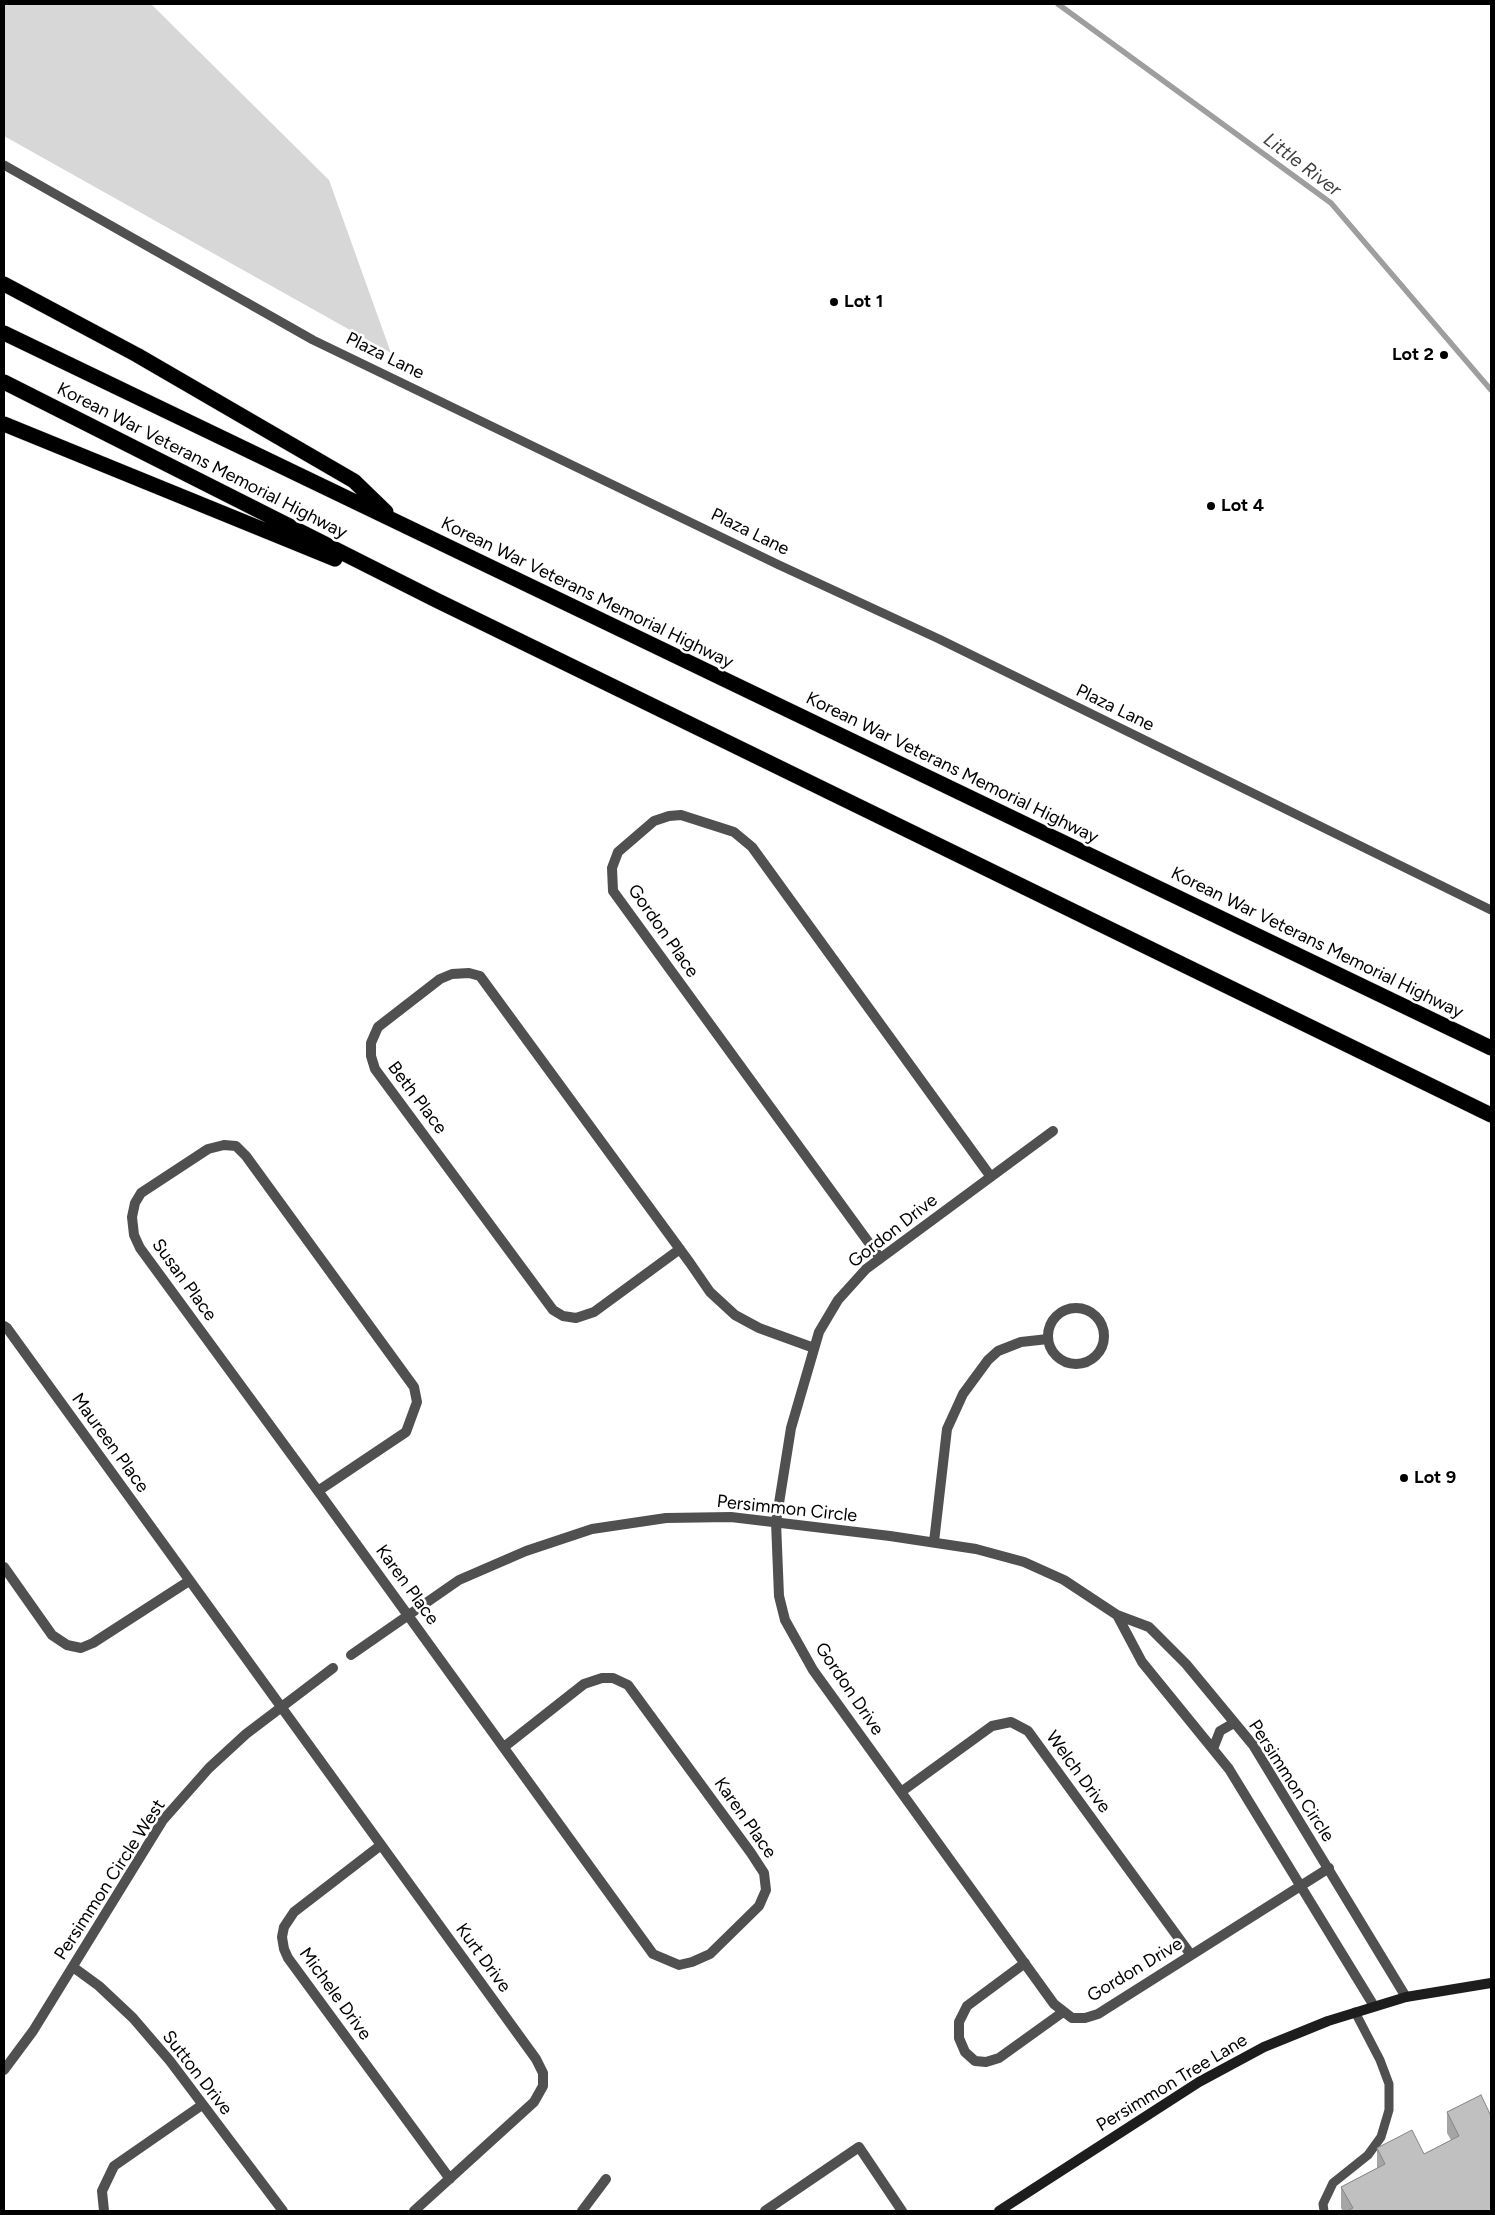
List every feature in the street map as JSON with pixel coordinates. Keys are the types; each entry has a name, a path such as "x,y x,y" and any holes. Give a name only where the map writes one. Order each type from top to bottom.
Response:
{"highway":[{"name":"Korean War Veterans Memorial Highway","path":"4,284 137,356 354,480 396,522"},
{"name":"Korean War Veterans Memorial Highway","path":"4,334 1491,1048"},
{"name":"Korean War Veterans Memorial Highway","path":"4,382 436,600 1491,1116"},
{"name":"Korean War Veterans Memorial Highway","path":"4,424 436,600"}],"street":[{"name":"Gordon Place","path":"880,1258 614,890 612,868 618,852 654,821 669,816 681,815 734,832 752,847 991,1177"},
{"name":"Beth Place","path":"680,1249 594,1312 576,1318 563,1316 553,1310 374,1069 371,1043 378,1028 440,979 452,974 469,973 480,976 680,1249 710,1292 735,1314 759,1328 814,1348"},
{"name":"Gordon Drive","path":"1053,1131 866,1268 838,1300 819,1332 791,1428 776,1522 779,1596 785,1620 813,1670 1025,1964 1054,2004 1072,2018 1085,2018 1098,2014 1329,1868"},
{"name":"Susan Place","path":"224,1145 236,1146 246,1156 414,1387 417,1402 406,1432 318,1491 140,1248 134,1235 132,1217 135,1203 141,1193 208,1148 224,1145"},
{"path":"1072,1308 1087,1309 1102,1323 1104,1337 1098,1354 1086,1363 1068,1363 1057,1357 1052,1351 1048,1339 1052,1320 1061,1312 1072,1308"},
{"name":"Maureen Place","path":"4,1326 281,1708"},
{"path":"934,1542 947,1430 963,1394 988,1360 998,1351 1021,1342 1048,1339"},
{"name":"Karen Place","path":"318,1491 654,1954 679,1965 710,1954 759,1906 766,1890 764,1873 751,1852 628,1685 613,1678 602,1678 584,1684 504,1747"},
{"name":"Persimmon Circle","path":"351,1656 459,1580 526,1551 592,1530 666,1518 731,1517 776,1522 934,1542 976,1549 1024,1562 1064,1580 1117,1615 1149,1627 1186,1664 1253,1745 1406,1997"},
{"path":"4,1567 52,1635 67,1645 81,1648 93,1643 190,1581"},
{"name":"Persimmon Circle","path":"1117,1615 1142,1662 1229,1769 1302,1885 1374,2006"},
{"name":"Persimmon Circle West","path":"5,2064 33,2031 163,1820 209,1768 246,1734 333,1668"},
{"name":"Kurt Drive","path":"281,1708 536,2059 543,2072 543,2086 534,2102 414,2211"},
{"name":"Welch Drive","path":"901,1792 992,1726 1011,1722 1028,1731 1191,1955"},
{"path":"1214,1749 1220,1731 1234,1723"},
{"name":"Michele Drive","path":"381,1846 294,1912 284,1927 282,1937 284,1949 288,1958 450,2179"},
{"path":"1025,1964 967,2006 959,2022 959,2038 965,2052 975,2061 986,2062 1000,2058 1063,2012"},
{"name":"Sutton Drive","path":"73,1967 98,1986 133,2018 202,2104 283,2211"},
{"name":"Persimmon Tree Lane","path":"999,2211 1230,2064 1298,2032 1406,1997 1491,1983"},
{"path":"104,2211 102,2191 114,2166 202,2104"},
{"path":"765,2211 859,2148 902,2211"},
{"path":"582,2211 606,2178"}],"lane":[{"name":"Plaza Lane","path":"4,165 313,340 779,565 938,639 1491,910"},
{"path":"1324,2211 1323,2204 1333,2183 1368,2156 1381,2137 1389,2110 1389,2084 1380,2060 1355,2012"}],"shaded area":[{"path":"4,4 151,4 329,180 391,353 4,136"}],"building":[{"path":"1481,2095 1491,2116 1491,2211 1347,2211 1353,2208 1341,2187 1385,2164 1377,2148 1412,2130 1424,2154 1459,2136 1447,2112"}],"waterway":[{"name":"Little River","path":"1058,4 1331,203 1491,390"}],"place":[{"name":"Lot 1","path":"834,302"},
{"name":"Lot 2","path":"1444,355"},
{"name":"Lot 4","path":"1211,506"},
{"name":"Lot 9","path":"1404,1478"}]}
